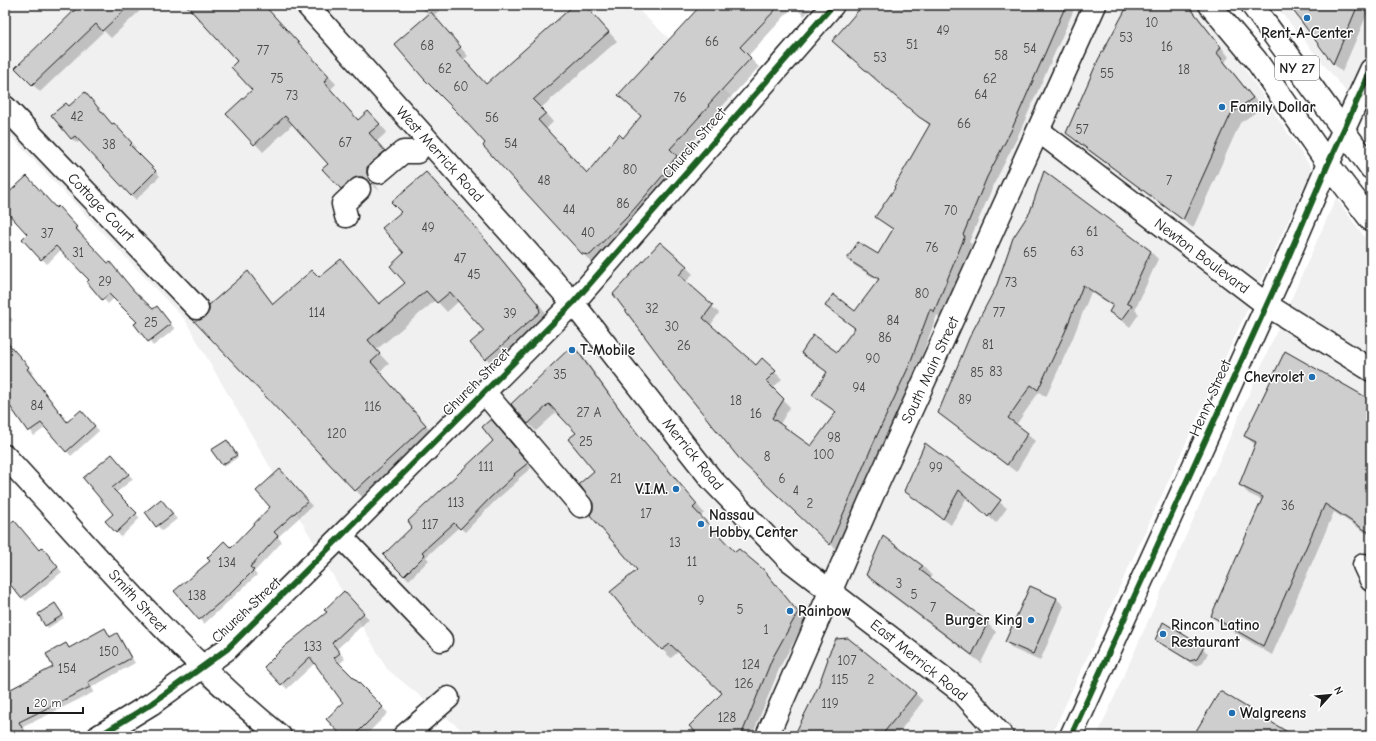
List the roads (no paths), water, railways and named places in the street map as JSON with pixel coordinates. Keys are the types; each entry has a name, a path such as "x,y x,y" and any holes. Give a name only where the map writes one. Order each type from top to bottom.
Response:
{"main road":[{"name":"West Merrick Road","path":"307,5 573,303"},
{"name":"Church Street","path":"99,736 151,704 226,648 341,536 573,303 833,5"},
{"name":"South Main Street","path":"767,736 830,590 1039,132 1095,5"},
{"name":"NY 27","path":"1210,5 1256,60 1328,164 1371,220"},
{"name":"NY 27","path":"1252,5 1343,132 1371,168"},
{"name":"Henry Street","path":"1071,736 1267,305 1328,164 1371,70"},
{"name":"Cottage Court","path":"5,107 197,308"},
{"name":"Newton Boulevard","path":"1039,132 1267,305 1371,370"},
{"path":"379,172 403,152 418,152"},
{"path":"346,216 343,204 359,189"},
{"name":"Merrick Road","path":"573,303 712,480 788,559 830,590"},
{"path":"484,392 581,506"},
{"name":"Smith Street","path":"5,456 162,628 201,666 280,736"},
{"path":"341,536 441,640"},
{"name":"East Merrick Road","path":"830,590 963,694 1002,736"},
{"path":"404,736 448,698"}],"place":[{"name":"Rent-A-Center","path":"1307,18"},
{"name":"Family Dollar","path":"1222,107"},
{"name":"T-Mobile","path":"572,350"},
{"name":"Chevrolet","path":"1312,377"},
{"name":"V.I.M.","path":"676,489"},
{"name":"Nassau Hobby Center","path":"701,524"},
{"name":"Rainbow","path":"790,611"},
{"name":"Burger King","path":"1031,620"},
{"name":"Rincon Latino Restaurant","path":"1163,634"},
{"name":"Walgreens","path":"1232,713"}]}
